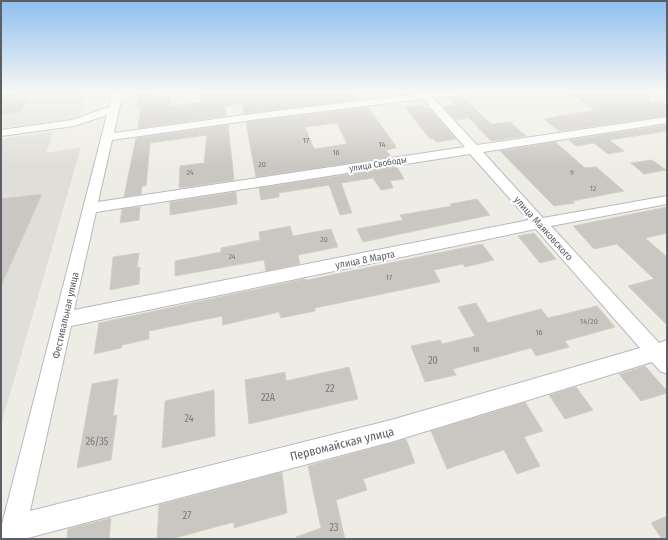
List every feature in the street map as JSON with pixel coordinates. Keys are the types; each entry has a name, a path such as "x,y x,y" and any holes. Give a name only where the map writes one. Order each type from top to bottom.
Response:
{"street":[{"path":"1,133 74,123 93,116"},
{"name":"Фестивальная улица","path":"12,533 112,116"},
{"path":"106,137 258,116"},
{"name":"улица Маяковского","path":"444,116 663,356"},
{"name":"улица Свободы","path":"90,208 667,120"},
{"name":"улица 8 Марта","path":"64,320 541,223 667,200"},
{"name":"Первомайская улица","path":"12,533 663,356"}],"shaded area":[{"path":"1,116 79,116 78,118 1,128"},
{"path":"53,132 46,153 81,147 1,425 1,139"}],"building":[{"path":"140,116 225,116 138,128"},
{"path":"293,116 375,116 396,148 386,150 391,157 256,177 246,122","holes":["337,123 347,144 314,149 305,127"]},
{"path":"412,116 436,116 456,139 436,142 434,139 430,139"},
{"path":"452,116 483,116 491,124 510,122 526,136 491,141 469,118 456,120"},
{"path":"560,116 666,116 559,131 544,119"},
{"path":"228,125 234,180 179,188 180,166 204,163 207,135 150,143 146,186 142,186 141,194 124,197 136,138"},
{"path":"667,125 667,131 609,140 624,151 608,154 594,143 576,146 569,140"},
{"path":"555,142 585,168 596,167 624,191 572,201 575,203 554,206 500,151"},
{"path":"652,160 666,170 644,174 631,163"},
{"path":"397,167 404,179 390,181 393,188 381,190 373,178 341,183 352,213 340,215 329,185 279,193 279,197 261,200 259,188"},
{"path":"236,192 237,204 170,215 170,202"},
{"path":"42,194 1,286 1,199"},
{"path":"477,199 490,215 363,242 357,229 403,220 400,215 452,206 450,204"},
{"path":"140,207 139,220 120,223 122,209"},
{"path":"667,207 667,233 645,238 667,257 667,325 628,286 654,279 617,244 594,249 573,226"},
{"path":"290,226 293,236 331,229 338,247 298,255 300,264 266,271 264,260 175,276 175,261 221,252 221,248 260,240 259,232"},
{"path":"534,233 556,259 540,263 518,236"},
{"path":"482,244 494,260 465,267 463,264 434,270 440,282 315,308 315,311 281,318 279,312 223,325 222,316 149,331 149,339 122,345 121,348 94,354 99,323 304,279 307,280"},
{"path":"139,253 137,268 140,267 139,284 110,290 113,257"},
{"path":"476,303 488,323 541,309 548,318 597,306 615,327 565,341 569,347 536,356 531,348 453,369 456,375 425,382 411,346 440,340 442,344 475,336 458,307"},
{"path":"645,366 667,391 667,393 641,401 619,374"},
{"path":"349,367 358,399 249,424 245,380 285,372 286,381"},
{"path":"118,379 113,416 117,415 111,460 77,468 92,384"},
{"path":"576,387 593,410 565,419 549,395"},
{"path":"214,390 215,436 162,448 165,401"},
{"path":"525,402 543,431 524,437 540,466 517,474 504,450 447,469 431,431"},
{"path":"406,439 415,463 363,479 367,490 336,500 345,539 296,539 296,537 321,528 308,466"},
{"path":"282,472 287,513 234,528 234,522 171,539 157,539 159,505"},
{"path":"667,516 667,539 662,539 651,523"},
{"path":"111,518 109,539 67,539 68,529"}]}
